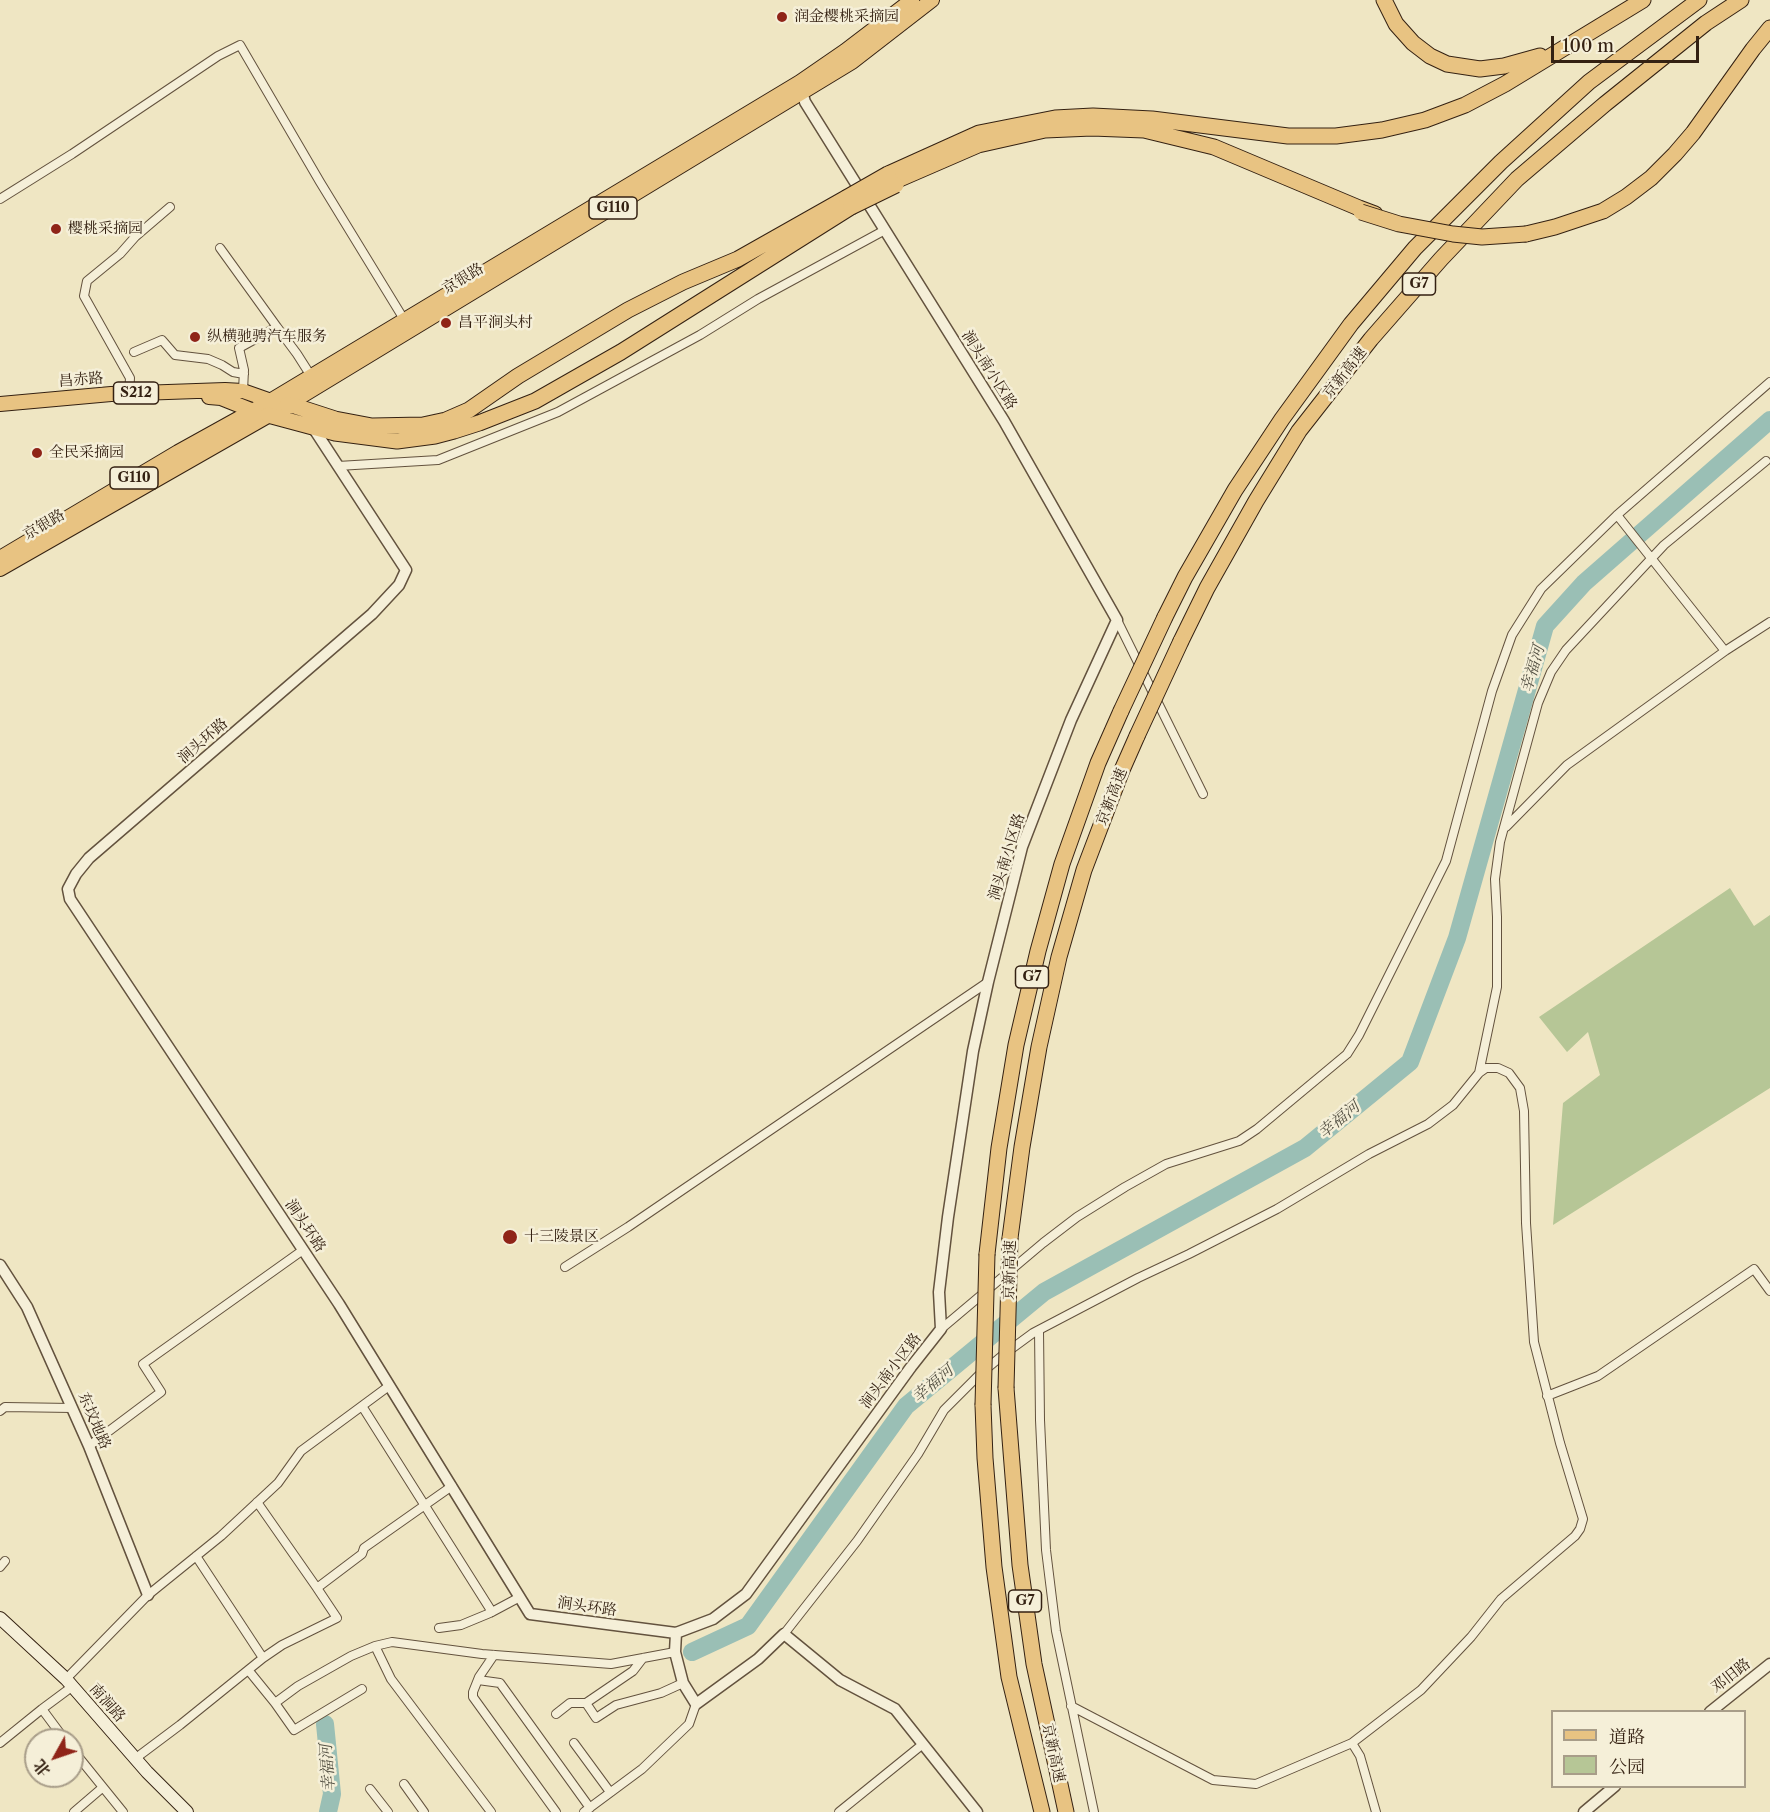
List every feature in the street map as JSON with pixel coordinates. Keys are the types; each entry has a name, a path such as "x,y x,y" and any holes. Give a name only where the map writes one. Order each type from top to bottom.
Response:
{"highway":[{"path":"1384,0 1396,24 1413,43 1430,56 1462,67 1480,69 1504,66 1536,57 1589,33"},
{"path":"287,405 335,419 372,426 423,425 446,420 470,410 518,376 628,310 683,282 738,258 979,133 1055,118 1093,116 1152,119 1288,136 1336,136 1382,130 1425,120 1465,105 1505,84 1643,0"},
{"name":"京新高速","path":"1041,1812 1008,1666 994,1567 983,1405 987,1254 999,1148 1016,1045 1038,951 1062,864 1098,764 1185,577 1235,490 1282,419 1351,324 1415,248 1501,162 1589,82 1699,0"},
{"name":"京新高速","path":"1066,1812 1034,1664 1020,1565 1006,1388 1010,1238 1022,1147 1035,1069 1059,957 1084,870 1122,770 1181,641 1207,588 1299,431 1371,339 1441,259 1525,171 1669,52 1706,23 1742,0"},
{"path":"892,180 977,147 1051,135 1144,136 1186,143 1219,153 1319,196 1361,212 1407,225 1482,237 1526,234 1555,228 1603,211 1651,178 1693,134 1770,28"},
{"path":"892,180 978,145 1045,130 1092,128 1144,130 1214,147 1359,208 1397,220 1441,231 1488,235 1526,234"},
{"path":"269,408 335,433 377,439 397,441 419,439 454,431 535,401 621,352 848,202"}],"main road":[{"name":"京银路","path":"269,408 287,405 801,87 912,0"},
{"name":"京银路","path":"0,569 269,408 311,376 801,87 852,62 932,0"},
{"name":"昌赤路","path":"0,404 129,393 183,391 243,392 269,408"},
{"name":"昌赤路","path":"0,410 68,402 204,397 221,398 252,411 269,408"},
{"name":"京银路","path":"0,558 177,452 252,411"},
{"name":"南涧路","path":"0,1618 70,1682 179,1809"}],"street":[{"path":"0,199 72,154 218,56 240,45 405,321"},
{"name":"涧头南小区路","path":"676,1633 713,1619 746,1594 941,1329 939,1293 948,1217 973,1052 988,982 1023,847 1071,720 1117,620 1004,421 803,98 801,87"},
{"path":"129,393 130,378 84,296 87,280 120,254 135,237 170,207"},
{"path":"338,466 438,460 558,412 885,230"},
{"path":"220,248 311,376"},
{"path":"243,392 244,374 239,348 277,327"},
{"path":"134,352 162,340 175,355 208,359 232,372 244,374"},
{"path":"941,1329 1042,1243 1077,1217 1125,1186 1166,1164 1239,1141 1257,1129 1347,1054 1359,1035 1446,861 1492,691 1512,635 1541,589 1617,515 1770,382"},
{"name":"涧头环路","path":"312,426 406,570 399,585 372,614 89,858 68,889 70,899 339,1304 530,1614 676,1633"},
{"path":"1479,1073 1497,987 1495,879 1503,830 1538,703 1551,672 1566,650 1664,546 1766,461"},
{"path":"1617,515 1725,651"},
{"path":"1117,620 1203,794"},
{"path":"1503,830 1567,765 1725,651 1770,622"},
{"path":"565,1267 628,1227 988,982"},
{"path":"478,1680 500,1683 587,1810 642,1769 689,1724 696,1704 758,1659 784,1634 856,1541 918,1454 944,1410 1003,1355 1039,1330 1277,1209 1369,1154 1428,1124 1453,1105 1479,1073 1486,1068 1498,1068 1509,1073 1520,1088 1524,1111 1526,1224 1534,1342 1547,1396 1583,1519 1580,1529 1575,1536 1501,1599 1471,1637 1421,1690 1352,1743 1256,1784 1213,1780 1071,1706"},
{"path":"89,1446 161,1392 143,1364 303,1250"},
{"name":"东坟地路","path":"0,1265 27,1306 89,1446 148,1595"},
{"path":"1547,1396 1598,1376 1754,1269 1770,1291"},
{"path":"1039,1330 1040,1419 1046,1550 1056,1631 1094,1812"},
{"path":"0,1743 70,1682 148,1595 221,1536 278,1482 301,1451 389,1386"},
{"path":"362,1406 492,1612"},
{"path":"0,1411 6,1407 72,1408"},
{"path":"317,1588 362,1554 364,1548 452,1486"},
{"path":"135,1758 263,1658 282,1645 337,1618 257,1502"},
{"path":"196,1556 263,1658"},
{"path":"439,1628 461,1625 520,1597"},
{"path":"676,1633 675,1652 683,1683 696,1704"},
{"path":"784,1634 840,1680 895,1708 977,1812"},
{"path":"275,1703 298,1686 351,1656 392,1642 494,1655 611,1664 675,1652"},
{"path":"375,1646 391,1679 491,1812"},
{"path":"494,1655 478,1680 473,1697 556,1812"},
{"path":"556,1714 570,1703 586,1703 633,1671 643,1658"},
{"name":"邓旧路","path":"1712,1710 1770,1664"},
{"path":"249,1671 294,1730 362,1689"},
{"path":"586,1703 596,1718 616,1705 661,1693 683,1683"},
{"path":"42,1708 56,1728"},
{"path":"574,1743 610,1792"},
{"path":"1352,1743 1360,1756 1376,1812"},
{"path":"839,1812 923,1744"},
{"path":"84,1765 123,1812"},
{"path":"404,1784 424,1812"},
{"path":"74,1812 102,1788"},
{"path":"370,1788 388,1812"},
{"path":"1584,1812 1613,1788"}],"green space":[{"path":"1730,888 1754,926 1770,915 1770,1088 1553,1225 1563,1103 1600,1075 1588,1032 1567,1052 1539,1017"}],"waterway":[{"name":"幸福河","path":"692,1652 748,1626 906,1406 1044,1292 1305,1148 1410,1062 1457,938 1545,626 1584,583 1770,420"},
{"name":"幸福河","path":"325,1724 332,1794 328,1812"}],"place":[{"name":"润金樱桃采摘园","path":"782,17"},
{"name":"樱桃采摘园","path":"56,229"},
{"name":"昌平涧头村","path":"446,323"},
{"name":"纵横驰骋汽车服务","path":"195,337"},
{"name":"全民采摘园","path":"37,453"},
{"name":"十三陵景区","path":"510,1237"}]}
